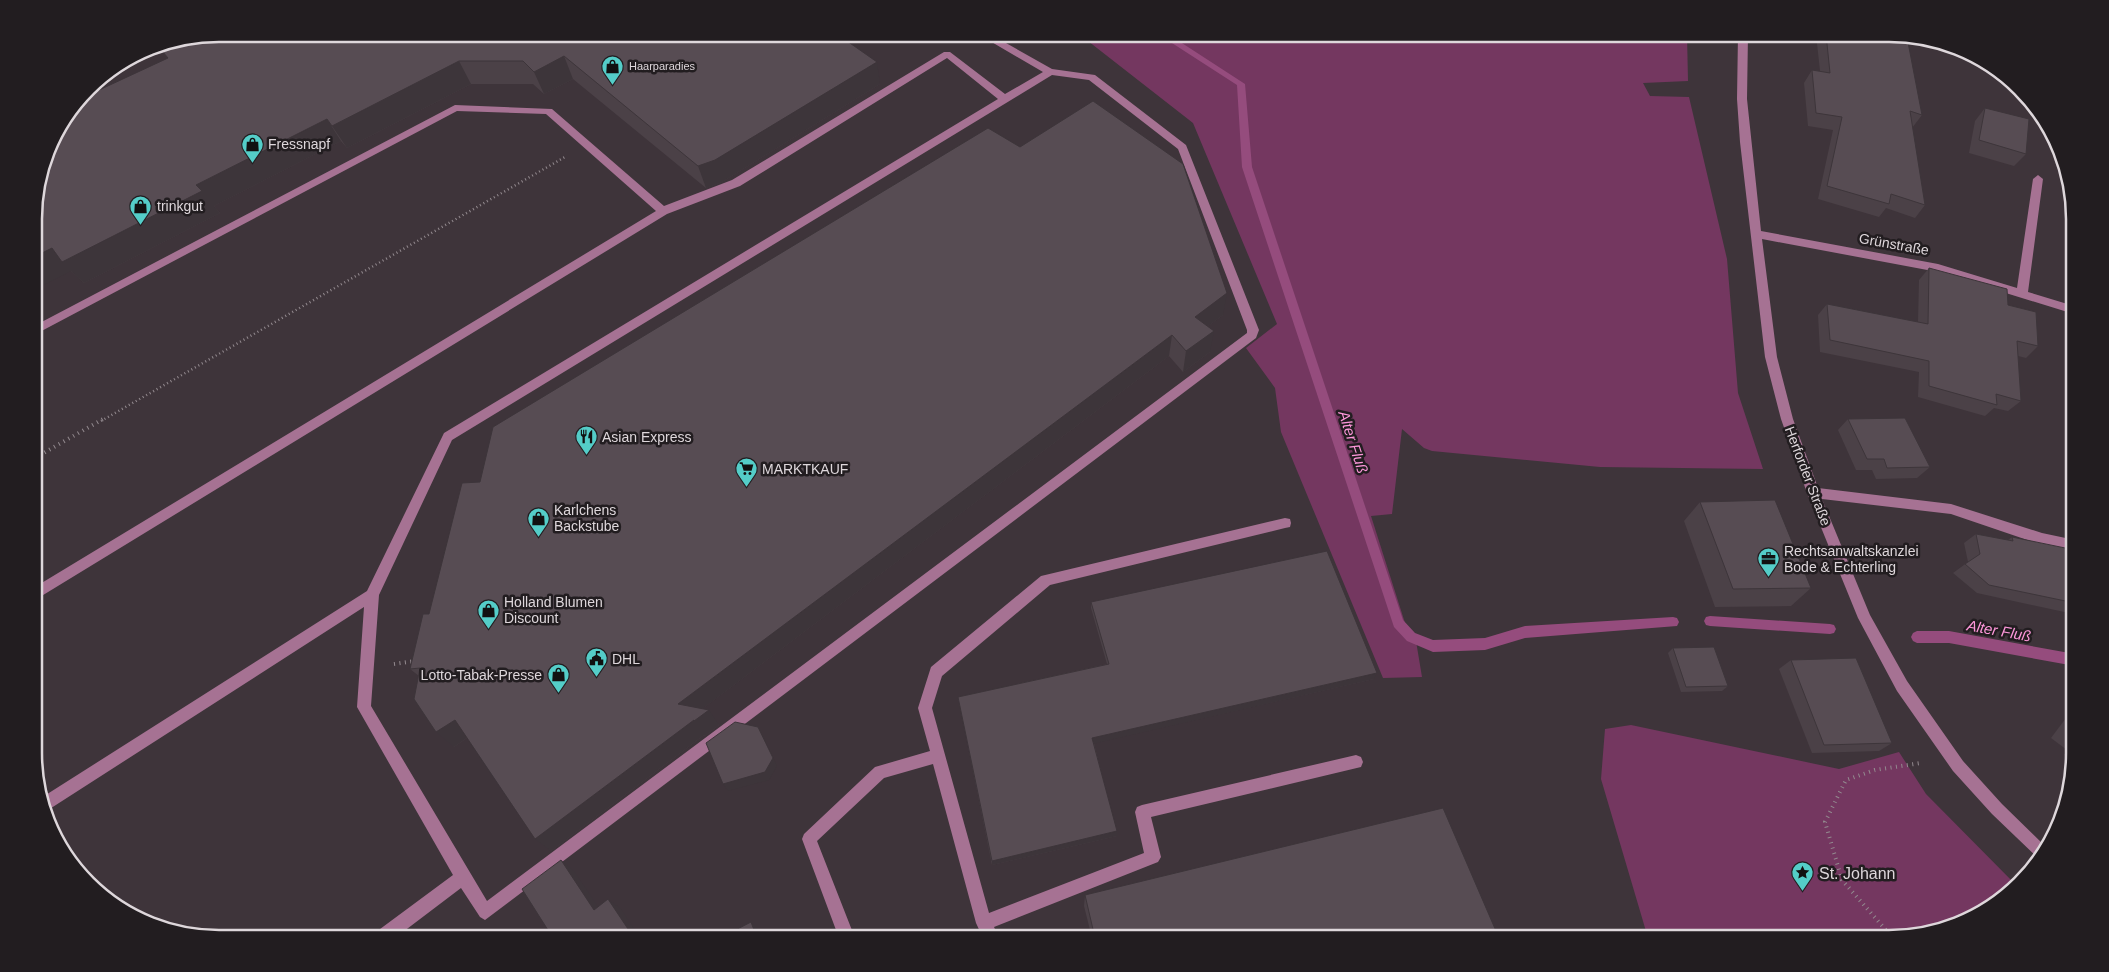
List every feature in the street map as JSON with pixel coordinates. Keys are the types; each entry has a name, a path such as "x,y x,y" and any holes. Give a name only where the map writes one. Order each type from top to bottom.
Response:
{"street":[{"path":"997,42 1050,72 1092,77 1182,147 1253,330 1252,336 485,912 364,707 372,595 390,562 448,436 1050,72"},
{"name":"Herforder Straße","path":"1744,42 1742,100 1771,357 1787,419 1813,493 1865,618 1902,686 1958,766 1997,809 2038,849"},
{"path":"42,590 663,211 736,184 947,54 1005,99"},
{"path":"43,325 455,108 548,112 663,211"},
{"path":"2022,294 2038,179"},
{"name":"Grünstraße","path":"1758,234 1938,268 2066,308"},
{"path":"1813,493 1951,509 2042,539 2066,544"},
{"path":"987,930 925,708 936,672 1046,580 1285,523"},
{"path":"50,801 372,595"},
{"path":"844,930 809,839 880,772 938,756"},
{"path":"984,923 1153,857 1142,812 1356,762"},
{"path":"393,930 463,877"}],"path":[{"path":"43,454 586,144"},
{"path":"366,668 424,660"},
{"path":"1885,768 1846,780 1824,822 1842,880 1886,930"}],"shaded area":[{"path":"1089,42 1687,42 1688,81 1643,83 1650,96 1689,97 1727,259 1738,393 1763,469 1600,467 1432,451 1424,448 1402,429 1392,514 1371,516 1405,623 1415,635 1422,677 1383,678 1281,432 1275,388 1246,348 1277,324 1193,123"},
{"name":"St. Johann","path":"1631,725 1839,769 1899,752 1926,794 2012,881 1988,900 1968,911 1946,920 1912,928 1889,930 1646,930 1601,779 1605,729"}],"building":[{"path":"220,42 848,42 877,62 715,160 698,166 564,56 534,72 523,61 459,61 332,126 327,119 196,185 202,191 62,262 52,248 43,253 43,208 46,185 56,152 72,121 99,90 168,58 163,52 185,46"},
{"path":"1827,42 1908,44 1922,115 1910,111 1925,205 1891,194 1889,204 1827,186 1842,117 1816,113 1812,70 1830,73"},
{"name":"MARKTKAUF","path":"1093,101 1183,164 1227,293 1195,317 1214,331 1186,351 1172,335 678,704 709,710 535,839 455,720 436,732 414,699 420,668 410,669 423,614 429,614 462,483 480,482 493,427 988,128 1020,147"},
{"path":"1985,108 2029,119 2026,154 1979,140"},
{"path":"1929,268 2007,289 2008,305 2036,312 2038,346 2017,341 2021,401 1996,394 1997,405 1929,386 1929,361 1830,340 1827,304 1928,324"},
{"path":"1905,418 1930,467 1887,468 1884,459 1867,459 1848,419"},
{"path":"1775,500 1811,588 1733,589 1700,502"},
{"path":"1976,534 2013,541 2012,537 2066,548 2066,601 1989,585 1965,564 1980,554"},
{"path":"1327,551 1377,673 1092,738 1117,831 992,861 958,697 1109,664 1091,602"},
{"path":"1714,647 1728,686 1686,687 1673,648"},
{"path":"1856,658 1892,743 1824,745 1791,660"},
{"path":"735,722 758,727 773,758 765,772 723,784 706,743"},
{"path":"1443,808 1496,930 1093,930 1085,895"},
{"path":"561,860 594,910 608,899 629,930 548,930 522,889"},
{"path":"751,922 754,930 736,930"}],"waterway":[{"name":"Alter Fluß","path":"1175,42 1241,84 1247,167 1398,623 1411,637 1433,646 1485,644 1525,632 1673,622"},
{"name":"Alter Fluß","path":"1710,621 1830,629"},
{"name":"Alter Fluß","path":"1917,637 1949,637 2066,658"}],"place":[{"name":"Haarparadies","path":"613,85"},
{"name":"Fressnapf","path":"252,163"},
{"name":"trinkgut","path":"141,225"},
{"name":"Asian Express","path":"586,456"},
{"name":"MARKTKAUF","path":"746,488"},
{"name":"Karlchens Backstube","path":"538,537"},
{"name":"Rechtsanwaltskanzlei Bode & Echterling","path":"1768,578"},
{"name":"Holland Blumen Discount","path":"488,629"},
{"name":"DHL","path":"596,678"},
{"name":"Lotto-Tabak-Presse","path":"558,694"},
{"name":"St. Johann","path":"1803,892"}]}
